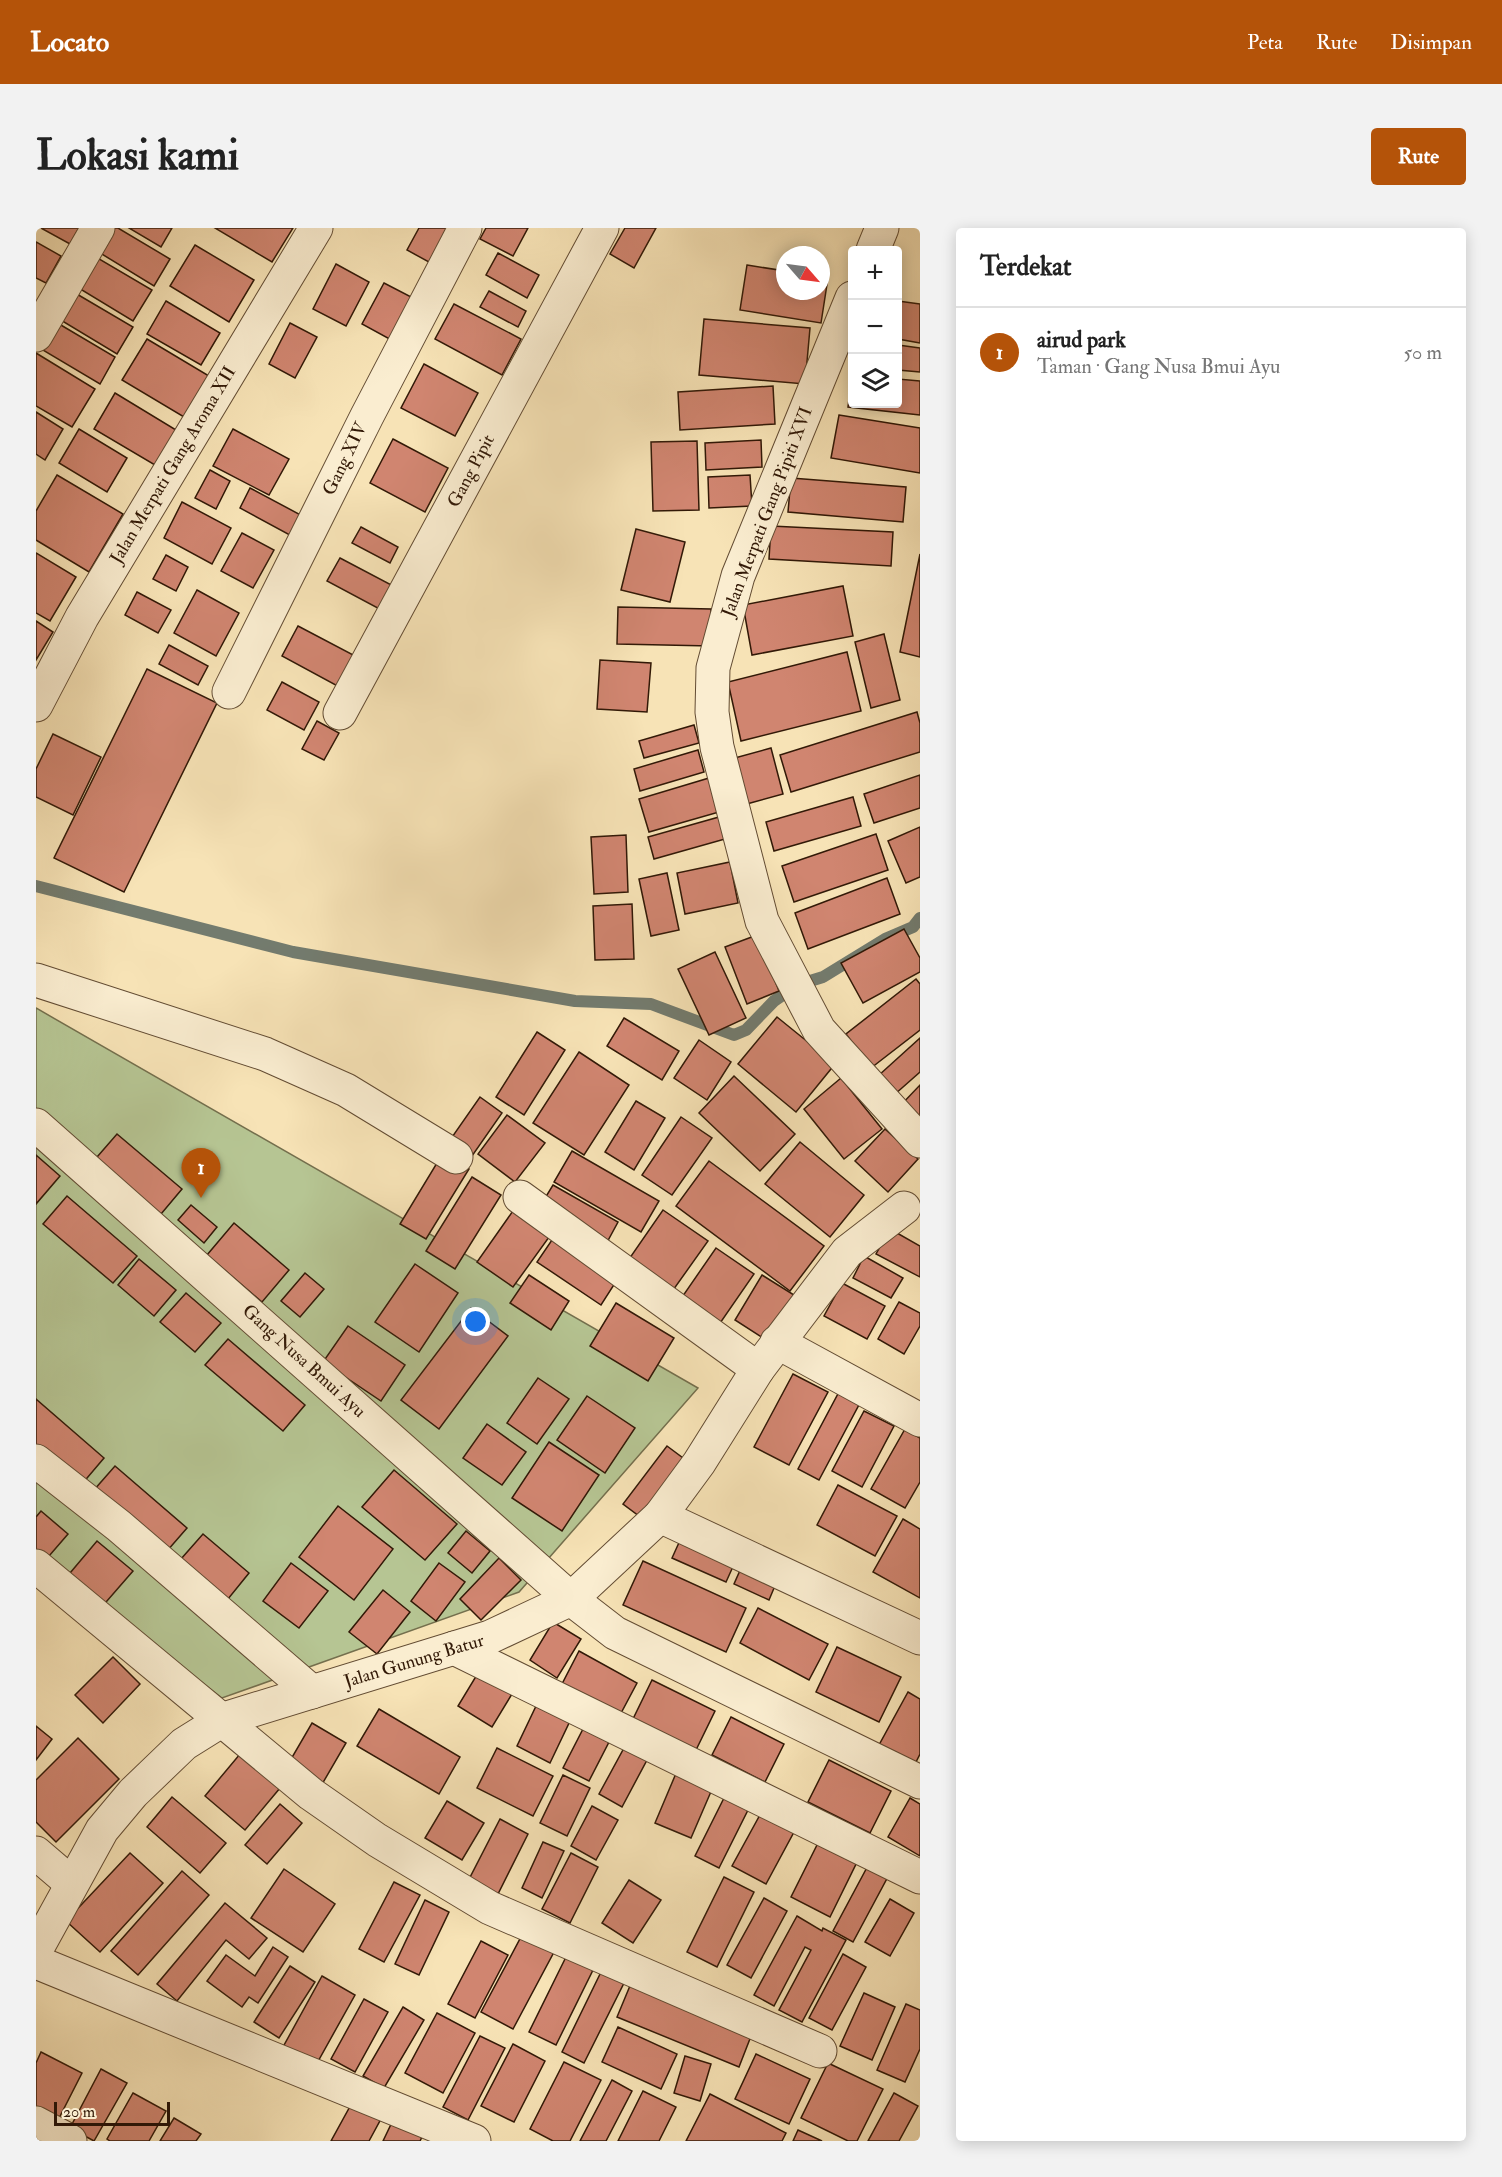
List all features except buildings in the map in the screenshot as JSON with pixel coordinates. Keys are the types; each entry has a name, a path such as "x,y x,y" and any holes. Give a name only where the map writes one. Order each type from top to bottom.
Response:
{"street":[{"path":"36,335 98,228"},
{"name":"Jalan Merpati Gang Aroma XII","path":"36,705 82,617 316,228"},
{"name":"Gang XIV","path":"230,692 367,416 465,228"},
{"name":"Gang Pipit","path":"340,713 602,228"},
{"path":"875,246 882,228"},
{"name":"Jalan Merpati Gang Pipiti XVI","path":"851,300 738,576 712,668 712,712 717,747 762,921 819,1030 920,1140"},
{"path":"36,980 265,1054 346,1090 456,1158"},
{"name":"Gang Nusa Bmui Ayu","path":"36,1125 571,1599 615,1633 920,1782"},
{"path":"520,1197 758,1369"},
{"name":"Jalan Gunung Batur","path":"36,1950 102,1830 133,1793 184,1744 224,1719 490,1637 571,1599 660,1516 699,1463 777,1342 847,1252 904,1208"},
{"path":"777,1342 920,1420"},
{"path":"36,1461 119,1526 312,1692"},
{"path":"660,1516 920,1638"},
{"path":"36,1566 224,1719 311,1794 346,1819 490,1908 820,2051"},
{"path":"454,1648 920,1877"},
{"path":"36,1853 71,1883"},
{"path":"36,1962 474,2141"},
{"path":"36,2123 70,2141"}],"green space":[{"path":"36,1008 698,1388 519,1592 222,1698 36,1554"}],"waterway":[{"path":"36,886 293,952 575,1001 651,1004 734,1035 746,1030 774,1001 797,985 823,977 885,939 913,927 920,918"}],"place":[{"name":"airud park","path":"201,1198"}]}
